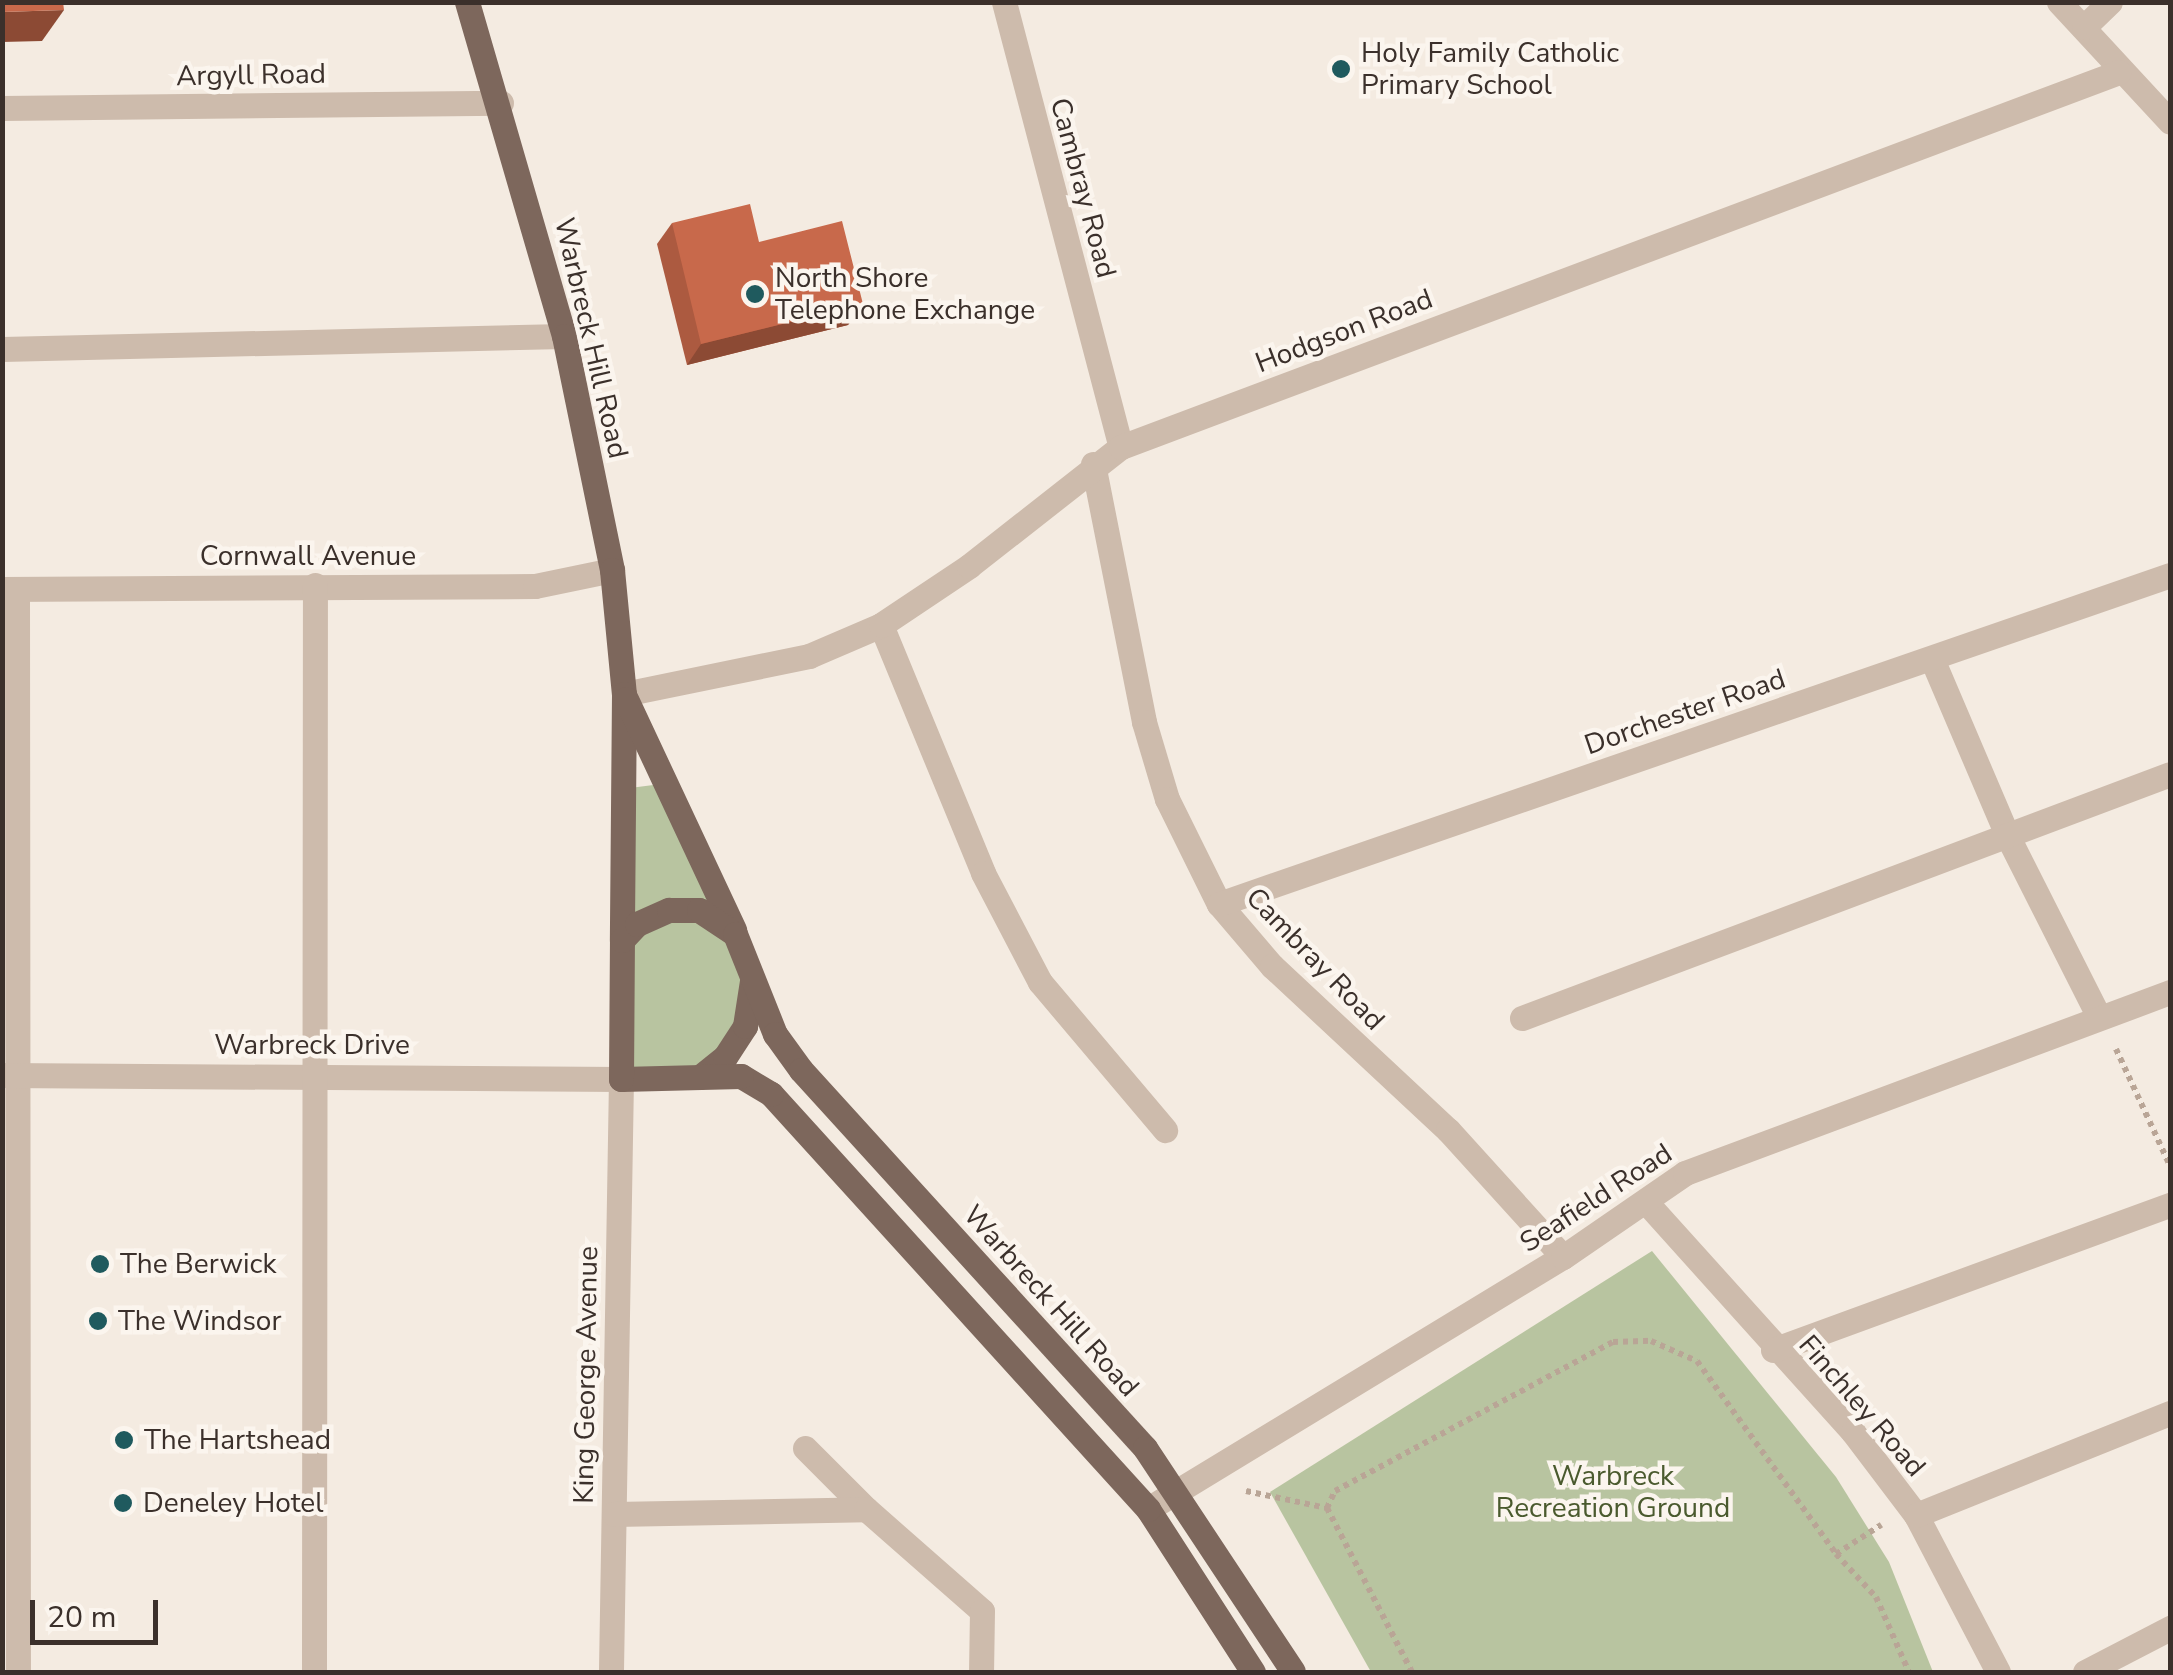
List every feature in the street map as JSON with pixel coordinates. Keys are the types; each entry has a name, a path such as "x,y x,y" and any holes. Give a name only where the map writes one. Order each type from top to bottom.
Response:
{"main road":[{"name":"Warbreck Hill Road","path":"466,2 500,102 564,336 612,570 624,694 621,1078"},
{"name":"Warbreck Hill Road","path":"624,694 735,934 775,1034 801,1070 1178,1489 1293,1672"},
{"path":"622,940 650,916 677,908 719,919 735,934"},
{"name":"Warbreck Hill Road","path":"700,1077 725,1057 746,1026 752,981"},
{"path":"621,1078 741,1076 771,1094 1148,1509 1254,1672"}],"street":[{"name":"Cambray Road","path":"1004,2 1120,447"},
{"path":"2059,2 2119,72 2170,122"},
{"path":"2084,28 2110,2"},
{"name":"Hodgson Road","path":"624,694 809,656 880,625 969,566 1093,464 1120,447 2119,72"},
{"name":"Argyll Road","path":"2,108 500,102"},
{"path":"2,349 564,336"},
{"name":"Cambray Road","path":"1093,464 1144,722 1167,799 1219,904 1272,966 1448,1130 1563,1257"},
{"name":"Cornwall Avenue","path":"10,589 534,586 612,570"},
{"name":"Dorchester Road","path":"1219,904 2170,574"},
{"path":"314,1672 315,585"},
{"path":"10,589 18,1672"},
{"path":"880,625 983,874 1040,982 1165,1130"},
{"path":"1932,659 2007,835 2099,1017"},
{"path":"1522,1018 2170,774"},
{"name":"Seafield Road","path":"1148,1509 1563,1257 1686,1173 2170,992"},
{"name":"Warbreck Drive","path":"11,1075 621,1078"},
{"name":"King George Avenue","path":"611,1672 621,1078"},
{"name":"Finchley Road","path":"1646,1202 1773,1350 1853,1432 1916,1516 1998,1672"},
{"path":"1773,1350 2170,1205"},
{"path":"1916,1516 2170,1412"},
{"path":"805,1448 982,1611 980,1672"},
{"path":"614,1514 866,1508"},
{"path":"2086,1672 2170,1628"}],"path":[{"path":"2099,1017 2170,1166"},
{"path":"1328,1508 1335,1490 1613,1342 1651,1341 1697,1361 1836,1554 1876,1597 1909,1672"},
{"path":"1270,1492 1328,1508 1412,1672"},
{"path":"1836,1554 1868,1529"}],"green space":[{"path":"669,783 751,995 700,1077 621,1079 622,789"},
{"name":"Warbreck Recreation Ground","path":"1652,1251 1836,1477 1889,1562 1933,1672 1371,1672 1270,1492"}],"building":[{"path":"2,2 63,2 64,10 2,12"},
{"name":"North Shore Telephone Exchange","path":"750,204 759,242 842,221 863,304 701,344 672,223"}],"place":[{"name":"Holy Family Catholic Primary School","path":"1341,69"},
{"name":"North Shore Telephone Exchange","path":"755,294"},
{"name":"The Berwick","path":"100,1264"},
{"name":"The Windsor","path":"98,1321"},
{"name":"The Hartshead","path":"124,1440"},
{"name":"Deneley Hotel","path":"123,1503"}]}
